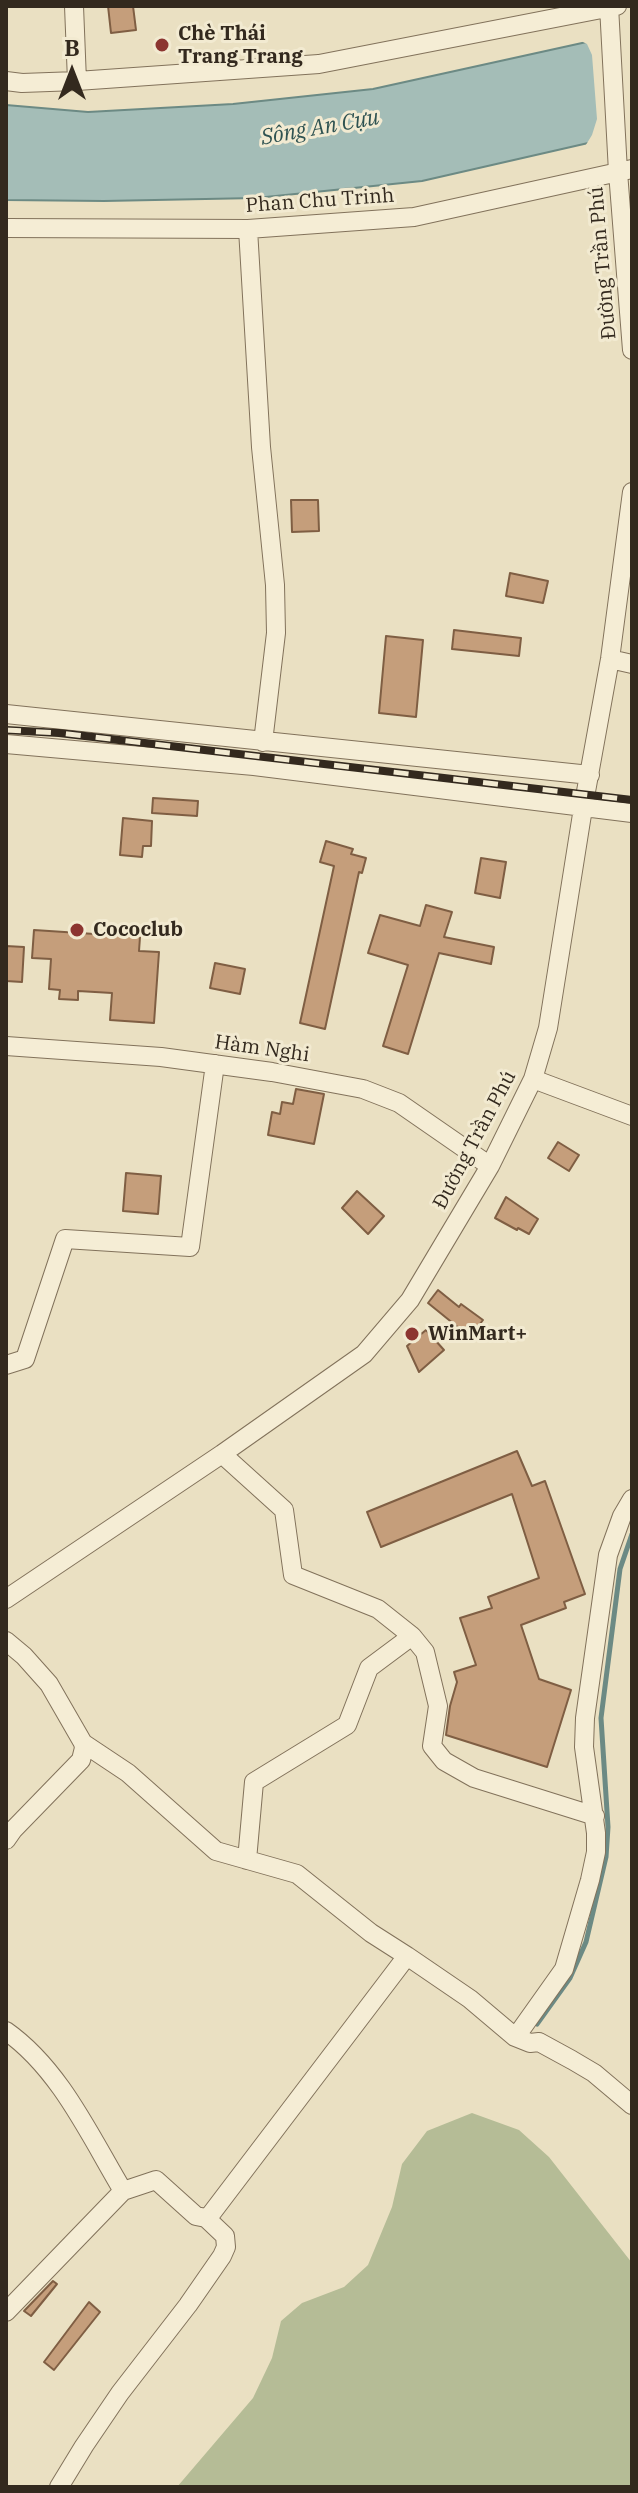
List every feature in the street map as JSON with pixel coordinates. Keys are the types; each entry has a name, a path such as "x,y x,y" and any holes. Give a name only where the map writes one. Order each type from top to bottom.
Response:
{"street":[{"path":"74,6 77,81"},
{"path":"6,81 77,81 319,64 612,7"},
{"name":"Đường Trần Phú","path":"612,7 625,170 632,350"},
{"name":"Phan Chu Trinh","path":"6,228 248,229 414,217 625,170"},
{"path":"248,229 261,447 275,585 276,633 263,742"},
{"name":"Đường Trần Phú","path":"6,1599 364,1354 410,1300 490,1166 533,1079 548,1028 610,659 632,492"},
{"path":"610,659 632,664"},
{"path":"6,714 590,775"},
{"path":"6,744 254,766 632,813"},
{"name":"Hàm Nghi","path":"6,1046 161,1057 363,1089 399,1103 490,1166"},
{"path":"6,1365 25,1359 65,1239 190,1247 215,1064"},
{"path":"533,1079 632,1116"},
{"path":"222,1454 284,1510 293,1575 378,1609 412,1636 425,1652 438,1706 432,1746 444,1761 474,1778 595,1816"},
{"path":"520,2036 569,1957 596,1852 595,1816 584,1747 585,1718 608,1555 622,1516 632,1499"},
{"path":"247,1860 254,1782 347,1725 369,1668 412,1636"},
{"path":"6,1641 49,1684 84,1748 81,1760 6,1840"},
{"path":"83,1743 128,1773 216,1851 297,1874 371,1933 520,2036 532,2044 539,2042 583,2066 632,2105"},
{"path":"206,2218 407,1956"},
{"path":"6,2031 23,2043 65,2094 123,2191"},
{"path":"6,2312 123,2191 156,2180 196,2216 206,2218 225,2236 226,2247 222,2256 120,2393 59,2487"}],"green space":[{"path":"472,2113 519,2130 549,2157 632,2263 632,2487 177,2487 253,2398 272,2358 281,2321 302,2303 344,2287 368,2265 392,2207 402,2164 427,2131"}],"water":[{"name":"Sông An Cựu","path":"632,32 632,133 422,181 256,198 6,200 6,105 88,112 233,104 373,89"}],"pier":[{"path":"632,28 632,137 584,148 597,119 592,55 587,44 579,40"}],"building":[{"path":"108,6 133,6 136,30 111,33"},
{"path":"291,500 318,500 319,531 292,532"},
{"path":"510,573 548,581 543,603 506,596"},
{"path":"454,630 521,638 519,656 452,649"},
{"path":"386,636 423,640 416,717 379,713"},
{"path":"153,798 198,801 197,816 152,813"},
{"path":"123,818 152,821 151,846 143,846 142,857 120,855"},
{"path":"326,841 353,849 351,854 366,858 362,873 359,872 325,1029 300,1023 334,866 320,862"},
{"path":"481,858 506,862 500,898 475,893"},
{"path":"426,905 452,912 444,937 494,947 491,964 439,953 408,1054 383,1046 408,965 368,953 380,915 420,926"},
{"path":"34,930 140,937 139,951 159,952 154,1023 110,1020 112,993 78,991 78,1000 59,999 60,990 49,989 51,959 32,958"},
{"path":"6,946 24,947 22,982 6,981"},
{"path":"215,963 245,969 240,994 210,988"},
{"path":"296,1089 324,1094 314,1144 268,1135 272,1112 280,1114 282,1102 293,1104"},
{"path":"558,1142 579,1155 569,1171 548,1158"},
{"path":"126,1173 161,1176 158,1214 123,1211"},
{"path":"357,1191 384,1216 368,1234 342,1208"},
{"path":"506,1197 538,1219 529,1234 495,1218"},
{"path":"438,1290 459,1307 461,1304 483,1320 470,1337 428,1303"},
{"path":"426,1330 444,1350 419,1372 407,1346"},
{"path":"517,1451 532,1486 545,1481 585,1594 564,1602 566,1608 521,1625 539,1679 571,1690 547,1767 446,1735 457,1682 454,1672 476,1665 460,1618 492,1608 488,1597 539,1578 512,1494 381,1547 367,1512"},
{"path":"53,2281 57,2284 31,2316 24,2311"},
{"path":"89,2302 100,2312 54,2370 44,2362"}],"waterway":[{"path":"537,2024 570,1978 586,1942 606,1857 608,1827 601,1718 620,1569 632,1534"}],"railway":[{"path":"6,730 59,733 632,800"}],"place":[{"name":"Chè Thái Trang Trang","path":"162,45"},
{"name":"Cococlub","path":"77,930"},
{"name":"WinMart+","path":"412,1334"}]}
